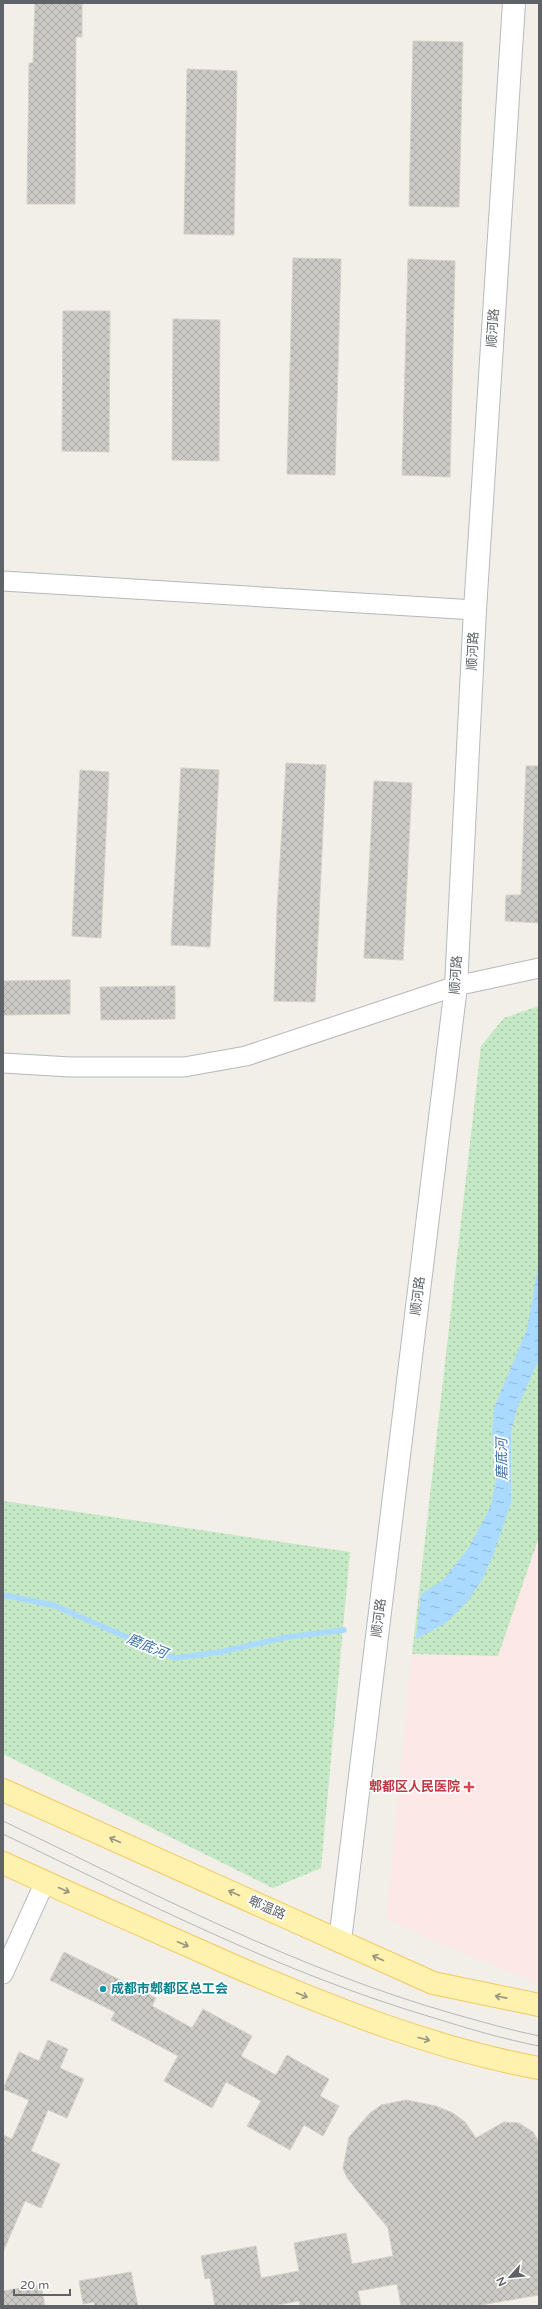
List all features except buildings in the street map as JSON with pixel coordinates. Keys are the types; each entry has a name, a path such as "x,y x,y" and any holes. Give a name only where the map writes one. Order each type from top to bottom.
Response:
{"main road":[{"name":"郫温路","path":"3,1790 432,1983 539,2005"},
{"path":"3,1863 338,2010 421,2039 539,2068"}],"street":[{"name":"顺河路","path":"340,1941 456,986 475,610 514,3"},
{"path":"3,581 475,610"},
{"path":"3,1063 70,1067 184,1067 246,1056 456,986 539,968"},
{"path":"3,1974 45,1882"}],"shaded area":[{"name":"郫都区人民医院","path":"539,1537 539,1984 432,1940 386,1918 412,1654 498,1655"}],"green space":[{"path":"539,1006 539,1537 498,1656 412,1654 481,1046 504,1018"},
{"path":"3,1501 350,1552 321,1868 273,1888 3,1754"}],"water":[{"path":"539,1261 539,1359 517,1409 511,1432 511,1503 494,1553 482,1580 468,1601 446,1623 416,1639 421,1594 443,1580 468,1549 491,1506 496,1478 492,1434 494,1408 527,1329"}],"waterway":[{"name":"磨底河","path":"3,1595 53,1605 175,1658 220,1652 287,1637 344,1630"}],"tram line":[{"path":"3,1821 225,1927 338,1975 395,1996 454,2014 507,2029 539,2036"},
{"path":"3,1834 161,1910 321,1979 444,2021 498,2037 539,2046"}],"place":[{"name":"郫都区人民医院","path":"469,1787"},
{"name":"成都市郫都区总工会","path":"103,1989"}]}
